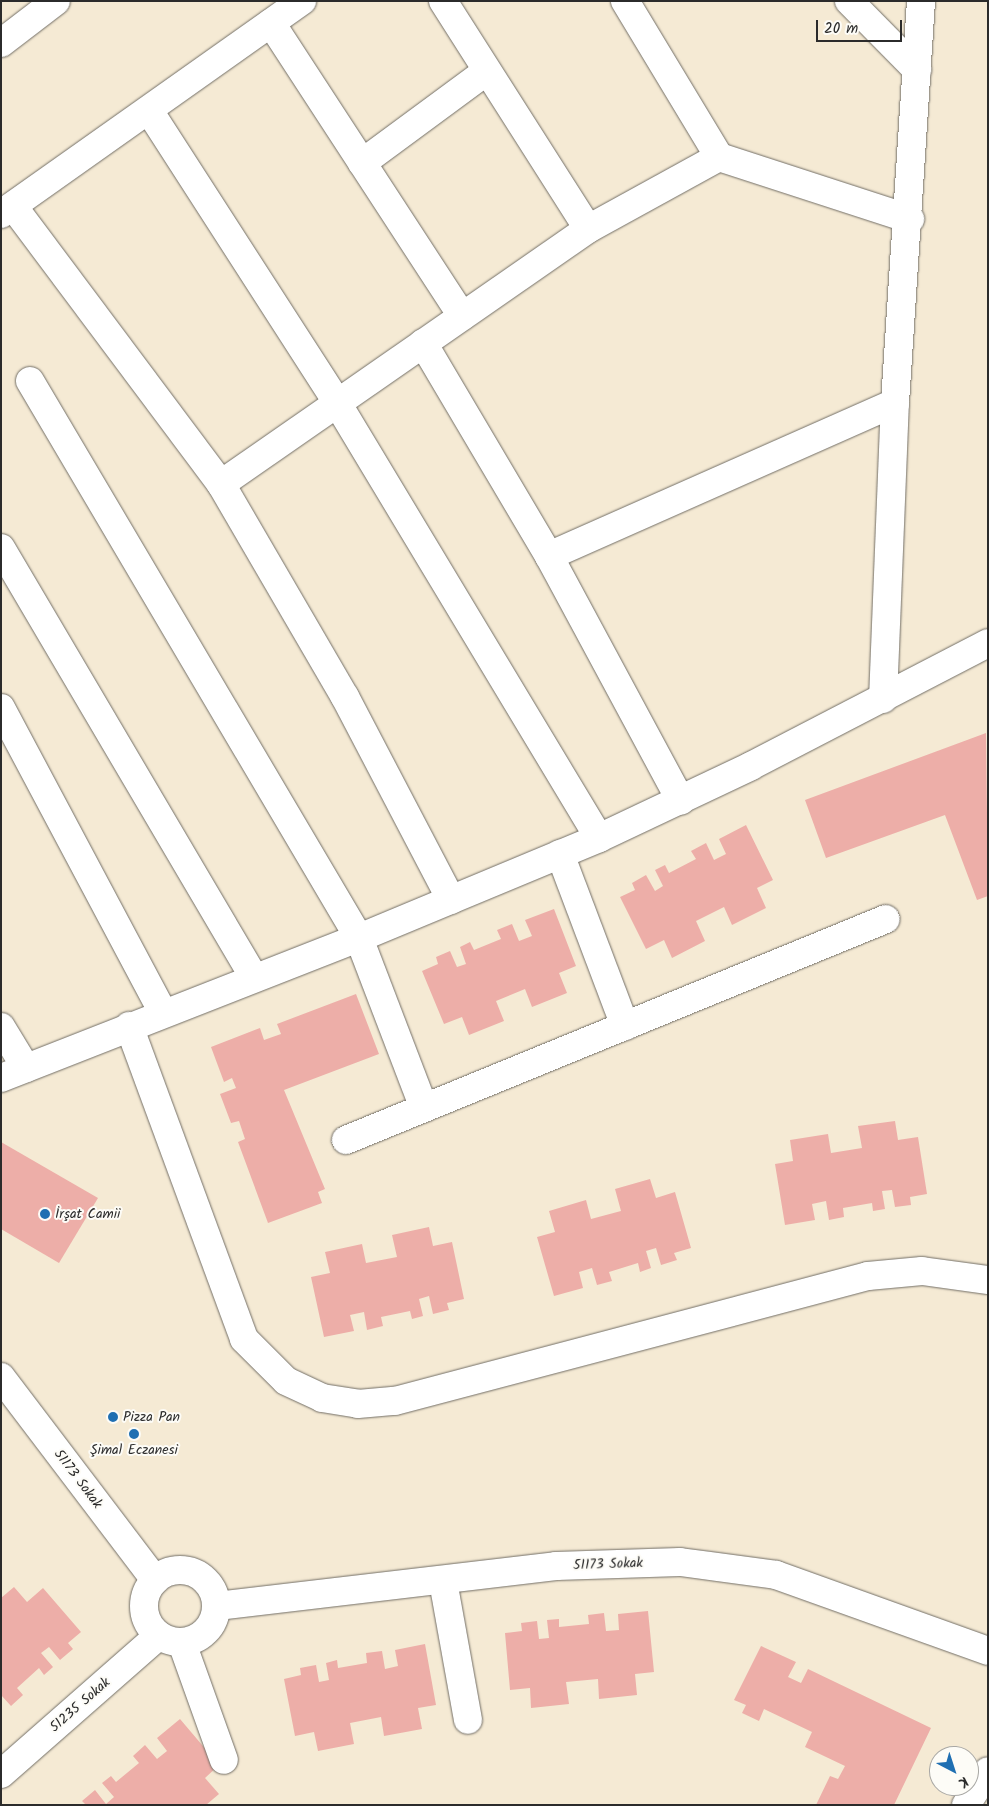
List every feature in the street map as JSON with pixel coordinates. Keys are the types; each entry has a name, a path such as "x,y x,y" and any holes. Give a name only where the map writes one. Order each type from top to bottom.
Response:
{"street":[{"path":"1,43 56,1"},
{"path":"302,1 150,112 7,210 221,484 345,697 451,900"},
{"path":"443,1 588,229"},
{"path":"625,1 719,157 910,219"},
{"path":"849,1 918,70"},
{"path":"883,699 895,403 910,219 921,1"},
{"path":"271,23 462,316"},
{"path":"362,163 487,71"},
{"path":"150,112 336,401 599,838"},
{"path":"221,484 336,401 588,229 719,157"},
{"path":"423,343 549,556 681,801"},
{"path":"30,381 359,938 424,1108"},
{"path":"549,556 895,403"},
{"path":"1,548 253,976"},
{"path":"1,1027 13,1073 253,976 359,938 599,838 681,801 883,699 985,651"},
{"path":"1,708 163,1012"},
{"path":"560,854 625,1026"},
{"path":"346,1140 886,919"},
{"path":"128,1026 244,1339 286,1381 322,1398 358,1404 395,1400 868,1276 922,1271 988,1280"},
{"name":"51173 Sokak","path":"1,1377 155,1580"},
{"name":"51173 Sokak","path":"217,1606 443,1581 556,1566 680,1562 776,1575 988,1651"},
{"path":"170,1639 203,1635 217,1606 209,1585 190,1571 165,1573 155,1580 148,1590 145,1609 170,1639 224,1760"},
{"path":"443,1581 468,1720"},
{"name":"51235 Sokak","path":"1,1774 170,1639"},
{"path":"966,1805 988,1771"}],"building":[{"path":"986,733 988,896 977,900 945,815 826,858 805,800"},
{"path":"746,825 773,880 757,888 766,908 732,925 724,907 696,921 705,941 672,958 664,940 646,949 620,897 635,890 632,883 646,875 655,891 663,886 655,870 665,865 669,873 696,859 691,851 706,843 714,860 726,854 719,839"},
{"path":"554,909 576,966 559,973 567,993 532,1007 525,989 496,1001 504,1021 469,1035 462,1017 444,1024 422,971 438,964 436,957 450,951 457,967 466,964 460,947 470,942 474,950 501,939 497,930 512,924 519,941 532,936 525,920"},
{"path":"356,994 379,1054 284,1090 325,1189 318,1192 322,1203 268,1223 238,1142 245,1139 239,1121 231,1123 220,1094 236,1088 232,1078 224,1082 211,1047 260,1028 264,1040 281,1034 277,1024"},
{"path":"895,1121 898,1140 918,1137 927,1194 910,1197 911,1205 895,1207 892,1190 882,1191 885,1209 873,1211 872,1203 843,1208 844,1217 829,1220 826,1201 812,1204 815,1220 785,1225 775,1164 793,1161 790,1140 828,1134 831,1153 862,1148 858,1126"},
{"name":"İrşat Camii","path":"1,1142 98,1198 59,1263 1,1229"},
{"path":"650,1179 656,1198 675,1192 691,1248 674,1253 677,1260 661,1265 656,1248 646,1251 651,1268 640,1272 638,1263 609,1272 612,1281 597,1285 592,1268 579,1272 583,1288 554,1296 537,1237 555,1232 549,1211 586,1200 591,1219 621,1211 615,1189"},
{"path":"429,1227 433,1246 452,1242 464,1299 447,1303 449,1310 433,1314 429,1296 419,1299 423,1316 412,1319 410,1311 381,1317 383,1326 367,1330 364,1312 350,1315 354,1331 324,1337 311,1277 330,1273 325,1252 362,1244 366,1263 397,1257 392,1235"},
{"path":"14,1587 27,1602 43,1588 81,1632 68,1643 73,1649 60,1660 49,1647 41,1653 53,1667 44,1675 39,1668 17,1688 23,1695 11,1706 1,1695 1,1598"},
{"path":"648,1611 654,1672 635,1674 637,1695 599,1699 598,1679 566,1682 569,1704 531,1708 530,1688 510,1690 505,1633 522,1631 521,1623 537,1621 539,1639 549,1638 547,1620 559,1619 559,1627 589,1624 588,1615 604,1613 606,1631 619,1630 618,1614"},
{"path":"425,1644 436,1705 418,1708 422,1729 384,1736 381,1717 350,1723 354,1744 318,1751 314,1732 295,1736 284,1679 301,1675 300,1668 316,1665 319,1682 329,1680 326,1663 337,1660 338,1668 367,1663 366,1653 382,1651 385,1669 398,1666 395,1650"},
{"path":"761,1646 796,1662 788,1677 801,1683 808,1669 931,1728 894,1805 816,1805 830,1776 838,1779 845,1766 805,1747 812,1732 764,1709 759,1721 742,1713 746,1705 734,1700"},
{"path":"180,1719 219,1765 205,1778 219,1794 206,1805 86,1805 82,1801 95,1790 106,1804 114,1797 102,1783 111,1776 116,1782 139,1763 133,1756 145,1745 157,1759 167,1751 157,1738"}],"place":[{"name":"İrşat Camii","path":"45,1214"},
{"name":"Pizza Pan","path":"113,1417"},
{"name":"Şimal Eczanesi","path":"134,1434"}]}
